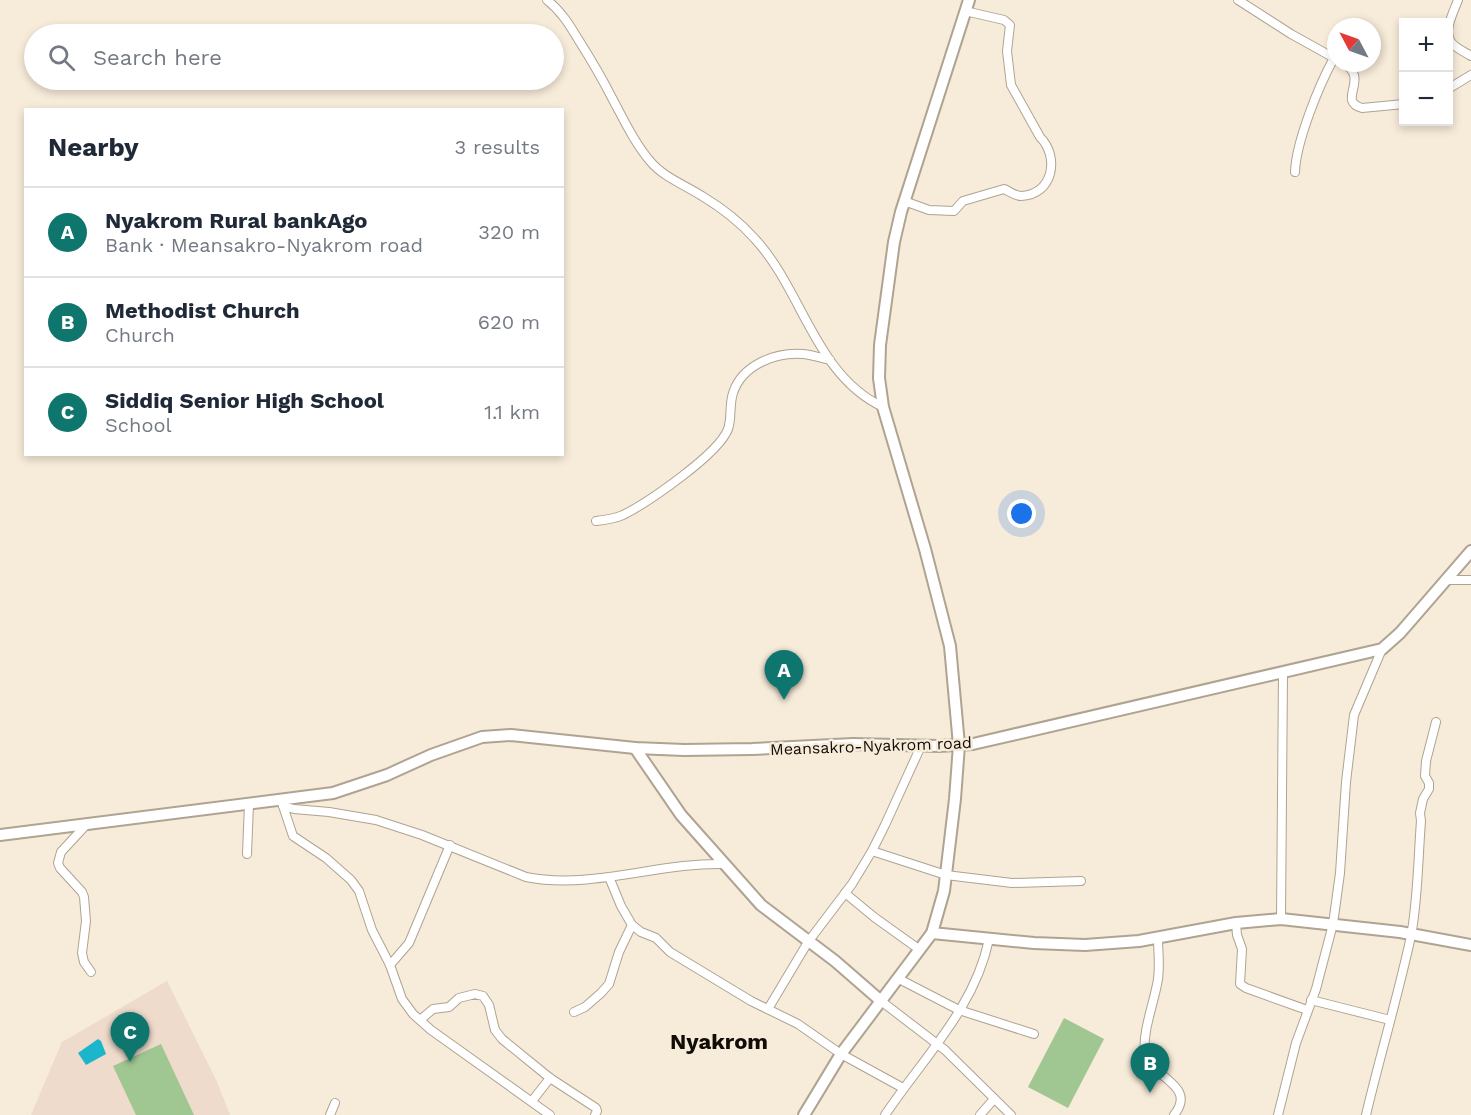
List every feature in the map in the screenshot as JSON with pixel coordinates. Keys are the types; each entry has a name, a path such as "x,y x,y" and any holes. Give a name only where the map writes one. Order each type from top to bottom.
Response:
{"street":[{"path":"547,0 561,12 587,53 632,135 651,162 672,180 729,214 757,240 780,273 819,346 846,378 870,401 884,407"},
{"path":"804,1115 841,1053 932,933 944,891 959,745 950,646 884,407 879,378 880,345 894,242 904,201 969,0"},
{"path":"1238,0 1327,54"},
{"path":"1458,0 1449,36 1453,44 1471,56"},
{"path":"904,201 929,210 954,211 963,201 1004,189 1019,196 1036,192 1041,189 1051,173 1052,163 1047,144 1040,137 1011,85 1007,51 1010,25 1004,20 965,11"},
{"path":"1295,172 1297,156 1311,111 1329,72"},
{"path":"1354,72 1352,97 1357,107 1399,104"},
{"path":"1453,86 1471,75"},
{"path":"596,521 621,516 655,497 705,456 722,439 728,429 733,391 740,377 753,366 784,355 804,354 830,360"},
{"path":"1278,1115 1333,924 1354,715 1383,649 1400,633 1471,550"},
{"path":"1444,580 1471,580"},
{"name":"Meansakro-Nyakrom road","path":"0,835 227,806 282,803 333,793 387,775 431,755 482,737 511,735 635,748 718,750 853,744 921,746 973,744 1383,649"},
{"path":"1281,919 1283,672"},
{"path":"1366,1115 1411,934 1420,813 1423,799 1429,789 1425,776 1426,761 1436,722"},
{"path":"768,1009 808,942 845,893 872,851 921,746"},
{"path":"635,748 668,799 761,905 835,961 881,1001 938,1045 1011,1115"},
{"path":"282,803 294,809 376,820 450,845 526,877 543,880 562,881 609,877 706,863 725,864"},
{"path":"282,803 293,836 326,858 351,880 358,891 402,999 413,1014 431,1030 550,1115"},
{"path":"247,854 249,804"},
{"path":"86,825 61,852 58,863 84,897 86,921 82,953 84,962 92,972"},
{"path":"390,965 409,943 450,845"},
{"path":"872,851 946,875 1012,883 1081,881"},
{"path":"609,877 632,925 641,932 656,938 670,952 798,1024 841,1053 903,1088"},
{"path":"845,893 920,950"},
{"path":"932,933 1085,945 1158,937 1236,923 1281,919 1411,934 1471,945"},
{"path":"1236,923 1242,949 1240,984 1307,1010"},
{"path":"574,1011 585,1007 609,984 619,952 632,925"},
{"path":"1158,937 1158,978 1145,1053 1151,1065 1177,1088 1180,1106 1174,1115"},
{"path":"885,1115 903,1088 938,1045 959,1010 980,973 989,939"},
{"path":"898,979 959,1010 1034,1034"},
{"path":"420,1020 436,1007 448,1007 459,998 480,995 489,1005 495,1030 502,1039 550,1078 596,1108 595,1115"},
{"path":"1311,1000 1390,1020"},
{"path":"532,1101 550,1078"},
{"path":"980,1115 994,1099"},
{"path":"330,1115 335,1103"}],"shaded area":[{"path":"167,981 217,1082 230,1115 31,1115 62,1042"}],"green space":[{"path":"1064,1018 1104,1039 1068,1108 1028,1087"},
{"path":"161,1044 194,1115 136,1115 113,1066"}],"water":[{"path":"98,1039 106,1054 86,1065 78,1053"}],"place":[{"name":"Nyakrom Rural bankAgo","path":"784,700"},
{"name":"Siddiq Senior High School","path":"130,1062"},
{"name":"Methodist Church","path":"1150,1093"}],"district":[{"name":"Nyakrom","path":"719,1041"}]}
